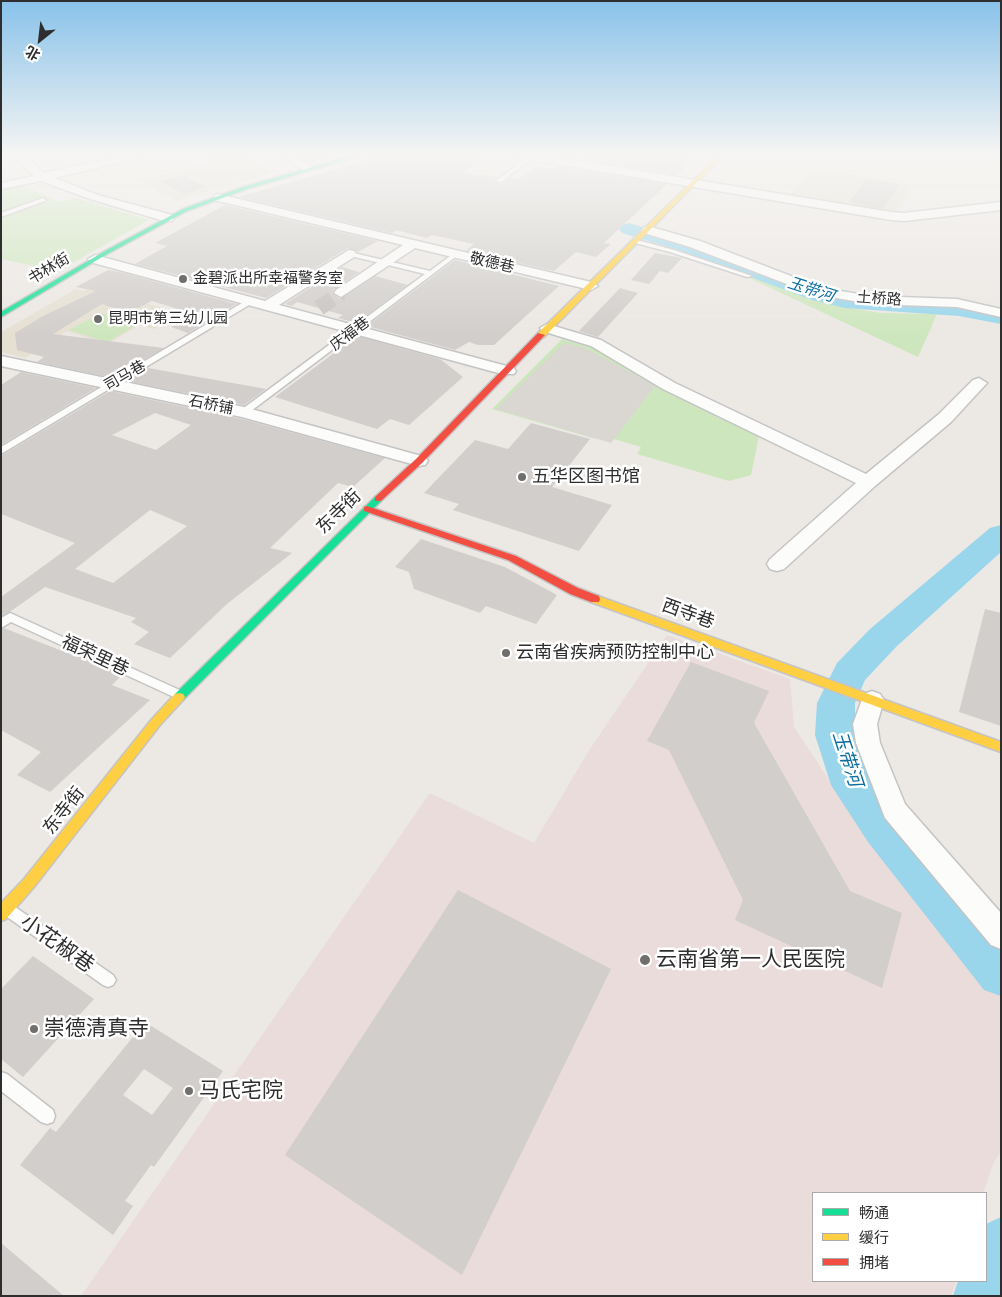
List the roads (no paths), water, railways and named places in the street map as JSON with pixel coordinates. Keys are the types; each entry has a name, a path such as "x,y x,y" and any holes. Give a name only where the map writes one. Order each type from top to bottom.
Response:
{"street":[{"path":"156,215 168,218"},
{"name":"书林街","path":"1,315 95,259 177,215"},
{"name":"敬德巷","path":"286,215 591,286"},
{"name":"东寺街","path":"4,911 180,695 367,509 419,461 508,371 547,328 664,215"},
{"path":"882,215 904,217 926,215"},
{"name":"土桥路","path":"643,236 695,244 818,291 844,297 871,300 957,303 1001,312"},
{"path":"341,293 412,245"},
{"path":"267,306 349,254"},
{"path":"95,259 508,371"},
{"path":"307,317 319,308"},
{"path":"547,328 596,343 669,386 868,482"},
{"name":"石桥铺","path":"1,361 244,412 419,461"},
{"path":"777,564 868,482 945,418 979,383"},
{"name":"西寺巷","path":"367,509 512,558 574,591 1001,747"},
{"path":"872,700 865,724 868,743 894,810 1001,935"}],"lane":[{"path":"643,236 748,276"},
{"path":"349,254 431,273"},
{"name":"庆福巷","path":"244,412 455,255"},
{"name":"司马巷","path":"1,451 250,302"},
{"name":"福荣里巷","path":"5,621 180,695"},
{"name":"小花椒巷","path":"4,911 108,980"},
{"path":"1,1080 47,1116"}],"waterway":[{"name":"玉带河","path":"629,229 682,245 820,295 845,301 959,309 1001,317"},
{"name":"玉带河","path":"1001,535 883,638 850,673 836,703 835,735 852,785 883,829 1001,973"},
{"name":"玉带河","path":"983,1296 1001,1247"}],"tunnel":[{"path":"319,308 341,293"}],"place":[{"name":"金碧派出所幸福警务室","path":"183,279"},
{"name":"昆明市第三幼儿园","path":"98,319"},
{"name":"五华区图书馆","path":"522,477"},
{"name":"云南省疾病预防控制中心","path":"506,653"},
{"name":"云南省第一人民医院","path":"645,960"},
{"name":"崇德清真寺","path":"34,1029"},
{"name":"马氏宅院","path":"189,1091"}]}
